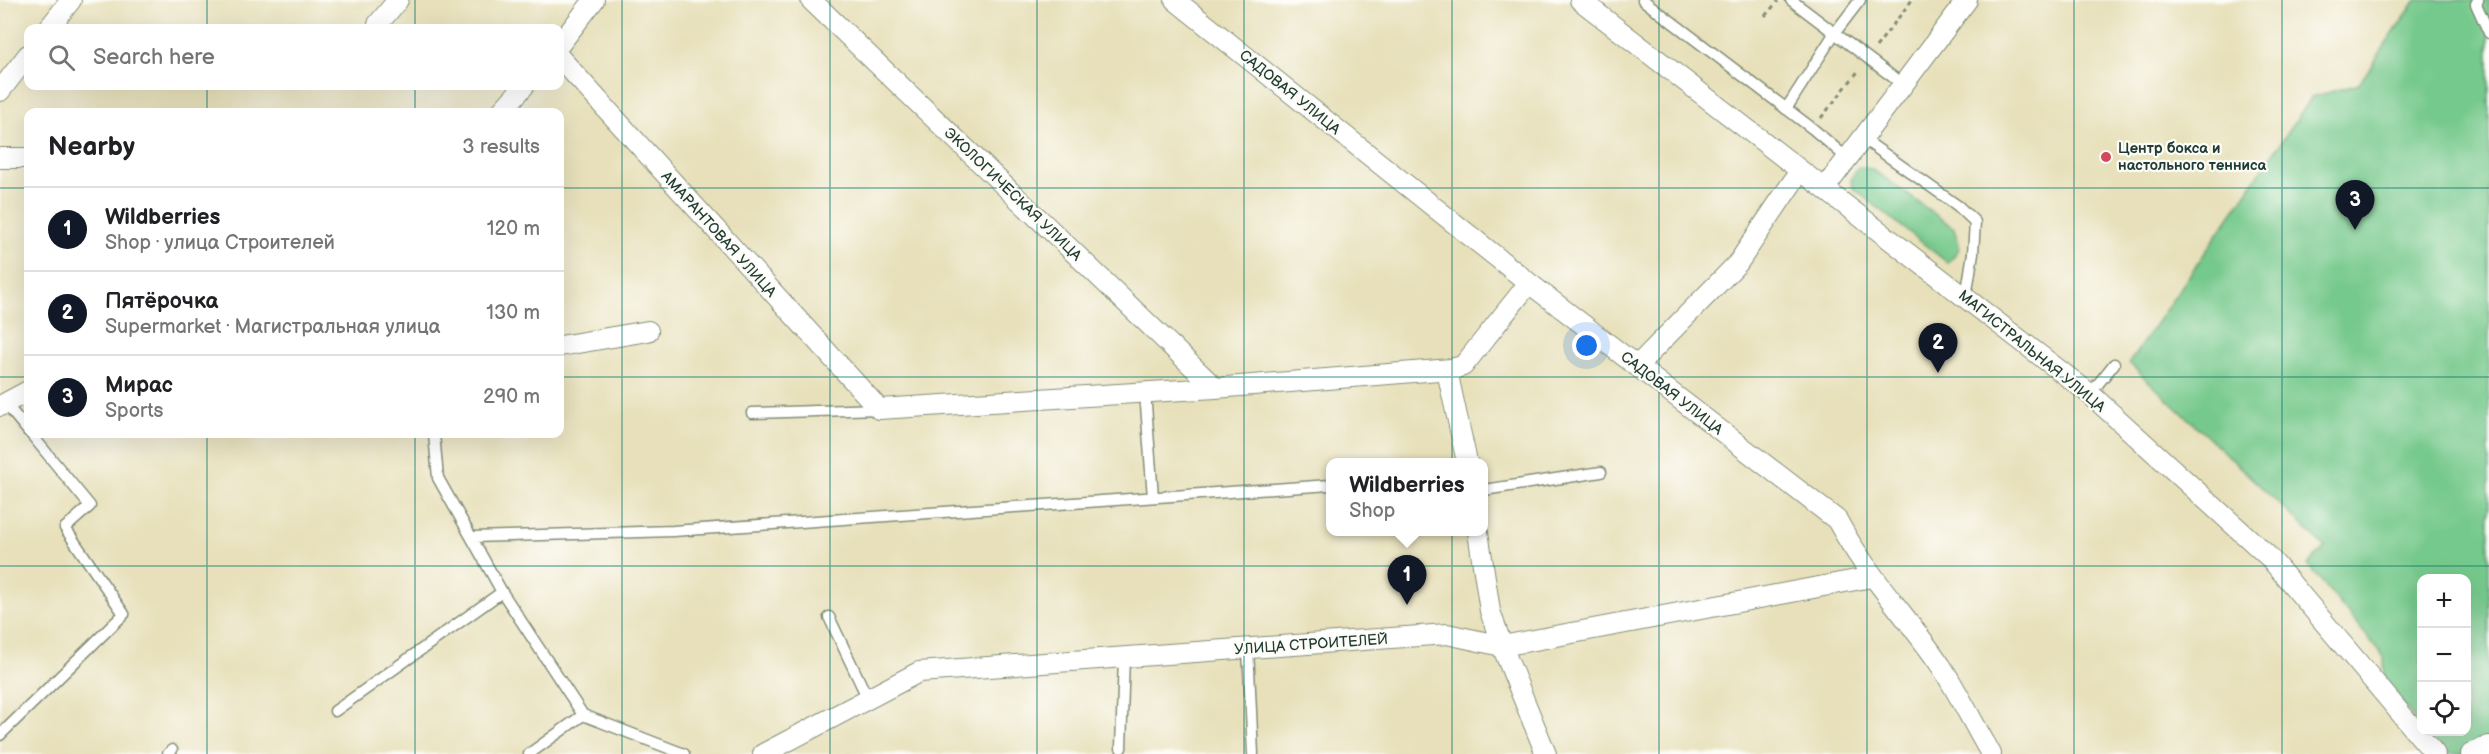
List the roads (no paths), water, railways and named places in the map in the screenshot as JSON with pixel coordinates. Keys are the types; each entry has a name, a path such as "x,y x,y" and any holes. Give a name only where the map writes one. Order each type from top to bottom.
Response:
{"street":[{"path":"52,24 71,0"},
{"path":"378,24 398,0"},
{"path":"564,39 594,0"},
{"name":"ЭКОЛОГИЧЕСКАЯ УЛИЦА","path":"811,0 1215,388"},
{"name":"САДОВАЯ УЛИЦА","path":"1175,0 1529,283 1837,520 1851,547 1872,577 1941,667 1991,754"},
{"name":"МАГИСТРАЛЬНАЯ УЛИЦА","path":"1580,0 2090,394 2269,557 2435,754"},
{"path":"1825,188 1967,0"},
{"path":"0,91 24,60"},
{"name":"АМАРАНТОВАЯ УЛИЦА","path":"564,62 879,409"},
{"path":"505,108 520,90"},
{"path":"0,158 24,158"},
{"path":"1637,366 1738,263 1800,171"},
{"path":"879,409 1215,388 1451,369 1463,366 1529,283"},
{"path":"564,345 648,331"},
{"path":"1451,369 1449,380 1466,458"},
{"path":"3,404 24,393"},
{"path":"1479,536 1490,611 1546,754"},
{"name":"УЛИЦА СТРОИТЕЛЕЙ","path":"764,754 919,672 1447,634 1502,646 1872,577"},
{"path":"2471,754 2489,746"}],"lane":[{"path":"1643,0 1847,158"},
{"path":"1791,0 1902,84"},
{"path":"1786,109 1834,34 1860,0"},
{"path":"2478,0 2476,4 2489,33"},
{"path":"1862,138 1958,206 1975,222 1966,297"},
{"path":"2090,394 2114,364"},
{"path":"1145,392 1153,497"},
{"path":"3,404 24,426"},
{"path":"752,413 879,409"},
{"path":"0,735 124,614 65,528 90,506 35,438"},
{"path":"435,438 438,478 502,592 583,715 684,754"},
{"path":"1488,489 1601,472"},
{"path":"472,537 673,531 1326,485"},
{"path":"335,711 502,592"},
{"path":"829,617 868,699"},
{"path":"1248,648 1253,754"},
{"path":"1121,748 1124,657"},
{"path":"529,754 542,751 583,715"}],"place":[{"name":"Центр бокса и настольного тенниса","path":"2106,157"},
{"name":"Мирас","path":"2355,230"},
{"name":"Пятёрочка","path":"1938,373"},
{"name":"Wildberries","path":"1407,605"}]}
